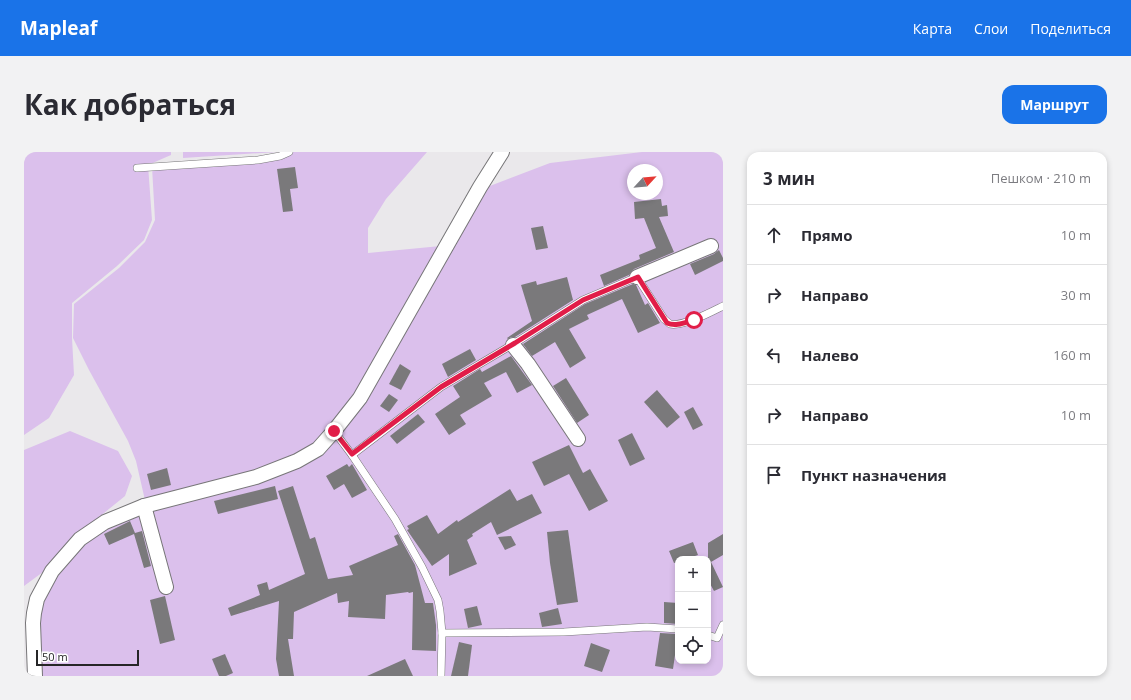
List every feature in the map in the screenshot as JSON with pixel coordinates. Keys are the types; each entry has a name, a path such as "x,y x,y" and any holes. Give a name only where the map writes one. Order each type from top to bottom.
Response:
{"street":[{"path":"35,676 34,613 37,599 52,571 88,532 114,518 144,506 256,477 279,469 318,449 360,398 480,187 502,152"},
{"path":"638,277 710,246"},
{"path":"513,345 528,364 578,439"},
{"path":"144,506 166,588"}],"lane":[{"path":"137,168 258,160 280,156 290,152"},
{"path":"352,454 432,393 513,345 583,300 638,277 664,318 670,324 676,325 694,320 723,306"},
{"path":"334,431 352,454 395,519 422,567 438,600 442,633 441,676"},
{"path":"720,639 723,625"},
{"path":"442,633 564,632 647,627 675,629"}],"shaded area":[{"path":"24,152 171,152 171,155 148,165 152,220 144,240 117,266 72,303 74,375 49,418 24,435"},
{"path":"183,152 277,152 183,158"},
{"path":"289,152 427,152 386,199 368,228 368,253 451,245 482,189 550,163 642,152 723,152 723,676 36,676 32,614 54,571 81,541 147,509 136,461 128,441 73,338 74,304 119,268 145,242 155,220 152,167 280,156"},
{"path":"70,431 118,451 132,476 125,496 88,526 77,540 43,572 24,586 24,450"}],"building":[{"path":"295,167 298,188 290,189 293,211 283,212 277,169"},
{"path":"661,200 662,206 667,205 668,216 659,217 674,252 634,269 629,275 604,286 600,275 640,259 639,255 656,248 644,218 635,219 634,202"},
{"path":"543,226 548,248 536,250 531,228"},
{"path":"719,250 723,261 695,275 690,264 714,254"},
{"path":"567,277 573,300 515,337 508,339 507,338 532,321 521,285 536,281 537,285"},
{"path":"633,284 636,285 645,305 648,303 660,323 638,333 622,299 587,315 589,319 569,329 586,358 570,368 555,342 532,356 523,344 585,304"},
{"path":"470,349 476,360 448,377 442,364"},
{"path":"511,356 532,385 517,393 506,372 484,383 492,396 460,415 466,424 449,435 435,414 460,397 453,386 480,369 482,372"},
{"path":"400,364 411,371 401,390 389,384"},
{"path":"566,378 589,415 577,423 553,386"},
{"path":"657,390 680,417 667,428 644,402"},
{"path":"389,394 398,400 389,412 380,406"},
{"path":"693,407 703,425 693,430 684,412"},
{"path":"418,414 425,422 397,444 390,436"},
{"path":"632,433 645,459 630,466 618,440"},
{"path":"569,445 583,473 590,469 608,501 589,511 569,474 544,486 532,462"},
{"path":"347,464 349,467 352,464 367,490 352,498 344,484 334,490 326,476"},
{"path":"167,468 171,485 151,490 147,474"},
{"path":"275,486 278,499 218,514 214,501"},
{"path":"293,486 310,539 315,537 328,579 353,575 349,566 398,545 394,536 398,534 415,565 425,603 433,603 436,625 436,651 412,650 413,592 386,595 385,619 348,617 349,601 338,603 337,593 294,612 293,639 288,639 294,676 279,676 276,659 279,601 231,616 228,608 260,595 257,585 267,582 269,590 305,574 278,491"},
{"path":"510,489 517,501 532,494 542,513 497,535 491,522 472,534 473,536 467,540 477,564 449,576 449,554 432,566 407,530 409,529 407,526 427,515 438,534 457,520 458,522"},
{"path":"130,521 135,533 142,531 151,566 144,568 134,534 109,545 104,534"},
{"path":"568,530 578,602 557,605 550,563 547,532"},
{"path":"723,534 723,555 711,562 711,556 708,556 708,543"},
{"path":"511,536 516,545 505,550 498,537"},
{"path":"693,542 698,555 675,556 674,563 669,551"},
{"path":"711,562 723,587 714,591 711,586"},
{"path":"165,596 175,640 160,644 150,600"},
{"path":"664,602 675,603 675,624 664,623"},
{"path":"477,606 482,625 468,628 464,609"},
{"path":"558,608 562,624 542,627 539,613"},
{"path":"660,633 675,634 675,655 673,669 655,666"},
{"path":"459,642 472,645 468,676 451,676"},
{"path":"591,643 610,650 602,672 584,666"},
{"path":"225,654 233,673 226,676 219,676 212,659"},
{"path":"405,659 413,676 367,676"}],"route":[{"path":"334,431 352,454 441,387 590,296 638,277 667,323 676,325 694,320"}]}
